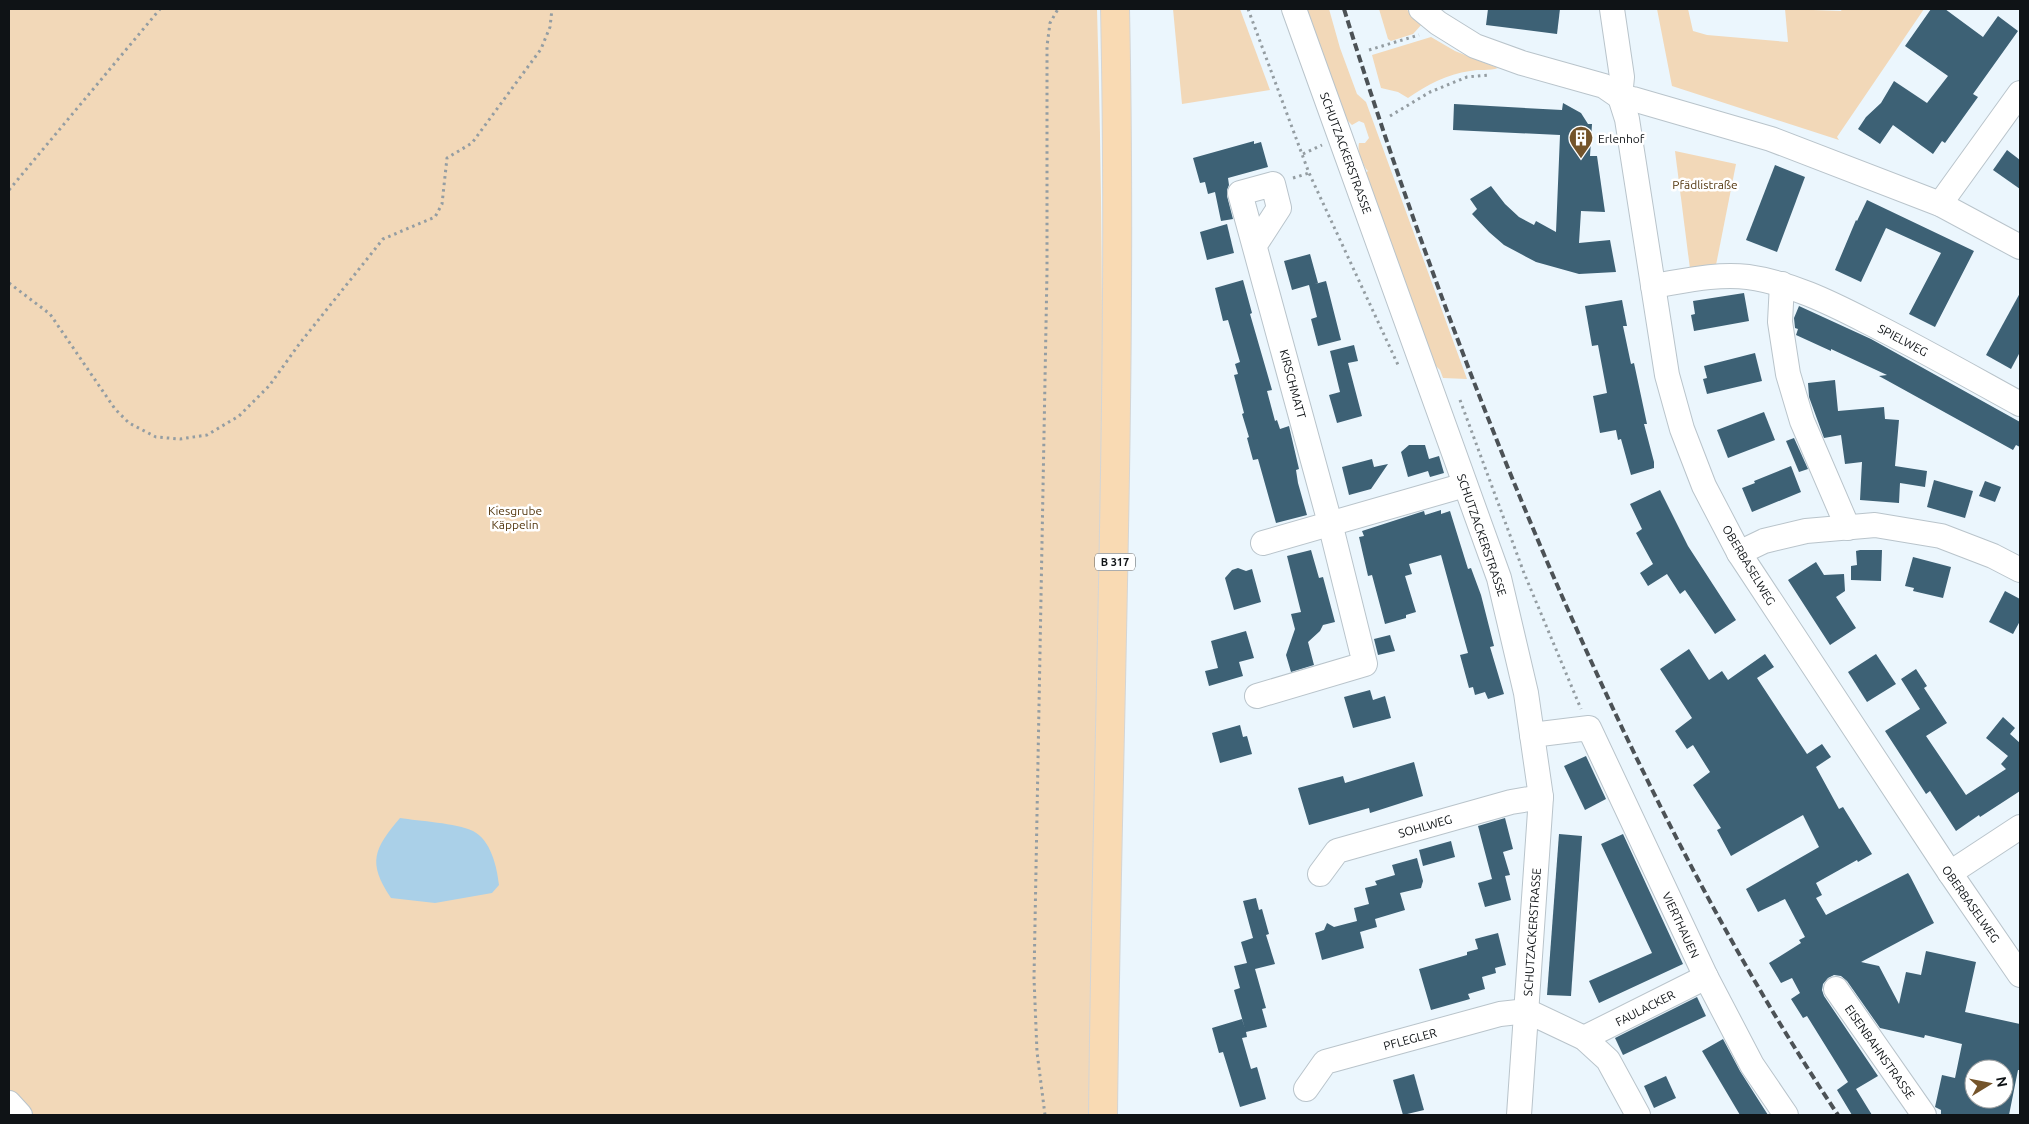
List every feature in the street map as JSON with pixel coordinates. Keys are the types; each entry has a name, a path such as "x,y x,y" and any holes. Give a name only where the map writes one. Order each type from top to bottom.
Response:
{"main road":[{"name":"B 317","path":"1103,1115 1118,330 1116,9"}],"street":[{"name":"SCHUTZACKERSTRASSE","path":"1294,9 1499,578 1526,693 1541,797 1519,1115"},
{"name":"OBERBASELWEG","path":"1612,9 1622,77 1620,97 1627,120 1667,376 1682,429 1704,486 1739,553 1950,873 2020,975"},
{"path":"1428,15 1475,46 1522,63 1604,86 1620,97 1633,98 1771,139 1940,204 2020,246"},
{"path":"1940,204 2020,93"},
{"name":"KIRSCHMATT","path":"1255,245 1330,523 1365,664 1257,696"},
{"name":"SPIELWEG","path":"1653,286 1718,276 1747,277 1782,284 1838,306 2020,404"},
{"path":"1782,284 1780,322 1788,374 1802,421 1848,528"},
{"path":"1263,543 1465,485"},
{"path":"1739,553 1764,541 1806,531 1875,525 1941,536 1993,556 2020,570"},
{"path":"1532,735 1589,728"},
{"name":"VIERTHAUEN","path":"1589,728 1706,977 1752,1065 1786,1115"},
{"name":"SOHLWEG","path":"1320,874 1337,850 1511,802 1541,797"},
{"path":"1950,873 2020,827"},
{"name":"FAULACKER","path":"1584,1038 1706,977"},
{"name":"EISENBAHNSTRASSE","path":"1836,989 1924,1115"},
{"path":"1527,1011 1584,1038 1608,1060 1638,1115"},
{"name":"PFLEGLER","path":"1306,1089 1325,1062 1500,1014 1527,1011"},
{"path":"9,1103 20,1115"}],"path":[{"path":"9,190 160,9"},
{"path":"9,283 50,314 115,409 129,423 156,437 180,439 207,435 239,416 269,386 300,343 383,239 435,217 442,204 447,158 472,143 541,50 550,27 552,9"},
{"path":"1045,1115 1037,1052 1034,978 1046,290 1047,46 1050,23 1058,9"},
{"path":"1248,9 1309,173 1399,368"},
{"path":"1369,50 1428,32 1428,15"},
{"path":"1390,116 1430,92 1467,77 1515,73 1522,63"},
{"path":"1303,154 1322,144"},
{"path":"1431,389 1454,384 1524,573 1589,728"}],"green space":[{"name":"Kiesgrube Käppelin","path":"9,9 1097,9 1102,285 1102,423 1094,1115 20,1115 9,1103"},
{"path":"1173,9 1240,9 1270,90 1182,104"},
{"path":"1302,9 1329,9 1340,48 1357,94 1366,102 1467,379 1443,378 1440,370 1434,364 1364,174 1368,171 1360,156 1359,143 1365,143 1369,138 1364,123 1359,121 1352,125 1346,119 1333,81 1327,82"},
{"path":"1379,9 1406,9 1423,23 1413,34 1391,41 1388,39"},
{"path":"1657,9 1688,9 1693,31 1707,35 1788,42 1785,9 1841,11 1842,9 1924,9 1837,137 1839,140 1672,86"},
{"path":"1431,37 1455,51 1498,68 1473,70 1445,77 1408,98 1398,92 1381,88 1372,55"},
{"name":"Pfädlistraße","path":"1675,151 1736,164 1716,265 1690,269"}],"water":[{"path":"400,818 457,826 466,828 479,835 489,847 497,870 499,885 492,893 435,903 391,898 379,875 376,865 377,856 379,847"}],"building":[{"path":"1488,9 1560,9 1557,34 1486,25"},
{"path":"1931,9 1945,9 1983,37 1998,16 2018,31 1973,94 1978,97 1945,143 1942,141 1933,154 1893,125 1880,144 1858,129 1866,117 1881,103 1894,81 1927,103 1948,76 1905,46"},
{"path":"1563,103 1581,113 1588,124 1592,124 1590,156 1597,156 1605,212 1581,211 1579,243 1610,240 1616,272 1579,274 1536,262 1504,245 1472,214 1477,209 1470,199 1491,186 1505,204 1519,217 1534,225 1536,221 1556,232 1560,135 1453,130 1454,104 1562,110"},
{"path":"1254,141 1254,144 1261,142 1268,167 1228,178 1227,196 1233,219 1221,221 1215,192 1208,194 1205,182 1200,183 1193,158"},
{"path":"2007,150 2020,160 2020,189 1993,170"},
{"path":"1775,165 1805,177 1777,252 1746,240"},
{"path":"1867,200 1974,251 1935,327 1909,314 1941,253 1886,228 1861,282 1835,270 1856,220"},
{"path":"1227,224 1234,253 1207,260 1200,232"},
{"path":"1310,254 1318,283 1315,284 1326,281 1341,340 1318,346 1311,319 1317,317 1309,285 1292,290 1284,261"},
{"path":"1243,280 1252,313 1250,314 1272,390 1267,391 1275,421 1277,420 1280,429 1289,426 1299,469 1296,470 1298,483 1307,515 1276,523 1258,459 1253,460 1247,438 1249,437 1234,375 1238,374 1235,364 1240,362 1228,320 1223,321 1215,288"},
{"path":"1744,293 1749,321 1694,331 1691,315 1695,314 1693,301"},
{"path":"2020,293 2020,352 2011,369 1986,355"},
{"path":"1622,300 1627,326 1623,326 1631,364 1634,363 1647,424 1644,424 1654,462 1654,468 1631,475 1621,439 1618,440 1616,430 1600,433 1593,396 1607,393 1598,345 1592,346 1585,306"},
{"path":"1799,306 1871,339 2020,422 2020,447 2016,445 2013,450 1879,376 1887,375 1796,335 1798,329 1795,328 1794,318"},
{"path":"1354,345 1358,361 1348,363 1362,416 1337,423 1329,395 1340,392 1330,351"},
{"path":"1755,353 1762,381 1707,394 1703,379 1707,378 1704,366"},
{"path":"1835,380 1838,411 1884,407 1885,419 1899,420 1895,466 1927,471 1925,487 1900,483 1899,503 1860,500 1862,462 1845,464 1841,435 1824,438 1809,397 1808,383"},
{"path":"1764,412 1775,440 1728,458 1717,430"},
{"path":"1794,438 1808,469 1799,472 1786,441"},
{"path":"1409,445 1425,445 1429,459 1439,456 1444,473 1430,477 1428,471 1408,477 1401,452"},
{"path":"1372,459 1374,467 1388,464 1371,489 1349,495 1342,467"},
{"path":"1791,466 1801,492 1752,512 1742,488"},
{"path":"1934,480 1973,491 1965,518 1927,507"},
{"path":"1985,481 2001,487 1995,502 1979,496"},
{"path":"1660,490 1688,546 1736,620 1715,634 1685,590 1680,594 1667,574 1648,586 1640,573 1653,564 1636,533 1642,529 1630,504"},
{"path":"1441,510 1441,514 1450,511 1468,569 1471,568 1481,595 1494,646 1490,647 1504,694 1488,699 1485,692 1475,695 1473,687 1469,688 1460,655 1468,653 1441,555 1409,564 1412,574 1405,576 1416,612 1406,615 1406,618 1385,624 1372,575 1368,576 1359,537 1364,536 1362,531 1424,511 1425,515"},
{"path":"1311,550 1319,578 1323,577 1335,622 1323,625 1320,631 1308,642 1314,665 1291,672 1286,655 1295,629 1291,614 1301,612 1287,556"},
{"path":"1882,550 1881,581 1851,580 1851,566 1857,565 1856,551"},
{"path":"1913,557 1951,567 1943,598 1913,591 1914,588 1905,586"},
{"path":"1816,562 1824,575 1844,574 1845,591 1836,597 1856,628 1830,645 1788,580"},
{"path":"1238,568 1246,571 1252,569 1261,602 1234,610 1225,578 1232,570"},
{"path":"2005,591 2020,599 2020,621 2013,634 1989,622"},
{"path":"1246,631 1254,658 1239,662 1243,676 1209,686 1205,671 1218,668 1211,641"},
{"path":"1390,635 1395,651 1378,655 1374,639"},
{"path":"1689,649 1709,680 1722,671 1728,680 1765,654 1774,667 1757,678 1807,754 1822,744 1831,757 1816,767 1839,809 1843,807 1872,854 1858,862 1857,860 1816,883 1822,895 1816,898 1826,915 1908,873 1934,923 1861,962 1879,966 1899,1004 1906,972 1921,975 1926,951 1976,962 1965,1012 2020,1024 2020,1070 2018,1070 2014,1090 2014,1059 1964,1059 1964,1109 2010,1109 2009,1115 1941,1115 1941,1110 1935,1107 1942,1075 1955,1078 1962,1044 1925,1035 1924,1038 1880,1028 1847,981 1841,976 1834,975 1823,984 1824,996 1878,1076 1856,1089 1872,1115 1852,1115 1837,1090 1848,1082 1807,1016 1803,1018 1791,999 1800,993 1792,978 1781,983 1769,963 1801,943 1799,940 1805,937 1785,899 1758,912 1746,889 1819,847 1803,815 1731,856 1717,830 1721,828 1693,785 1710,772 1693,745 1687,749 1675,731 1692,718 1660,669"},
{"path":"1876,654 1896,684 1867,702 1848,672"},
{"path":"1916,669 1927,686 1924,688 1947,723 1926,736 1966,795 2006,769 2001,764 2008,756 1986,738 2003,717 2015,728 2010,734 2020,743 2020,791 1956,831 1930,791 1926,794 1885,731 1920,709 1901,679"},
{"path":"1370,690 1373,700 1385,696 1391,718 1353,728 1344,697"},
{"path":"1240,725 1243,737 1247,736 1252,754 1220,763 1212,733"},
{"path":"1586,756 1606,799 1585,810 1564,766"},
{"path":"1414,762 1423,796 1370,813 1369,808 1309,825 1298,788 1343,776 1345,783"},
{"path":"1505,818 1513,849 1503,852 1510,875 1505,876 1511,900 1485,907 1478,883 1492,879 1478,826"},
{"path":"1559,834 1582,836 1571,996 1547,995"},
{"path":"1623,834 1683,964 1599,1003 1589,981 1652,953 1601,844"},
{"path":"1451,841 1455,857 1423,866 1419,850"},
{"path":"1417,858 1423,881 1421,888 1400,893 1405,910 1375,919 1377,927 1360,932 1364,948 1322,960 1315,933 1324,930 1327,923 1334,927 1357,921 1354,908 1369,904 1365,888 1377,885 1375,881 1395,875 1392,865"},
{"path":"1256,898 1259,910 1262,909 1269,934 1266,935 1275,964 1255,969 1266,1008 1262,1009 1267,1027 1246,1032 1247,1037 1242,1038 1251,1069 1257,1067 1266,1099 1240,1107 1223,1052 1219,1053 1212,1028 1242,1019 1245,1029 1234,990 1240,988 1234,966 1247,963 1241,942 1253,938 1243,901"},
{"path":"1498,933 1506,965 1495,968 1496,973 1482,977 1485,989 1468,994 1470,999 1431,1010 1419,969 1467,955 1467,952 1478,949 1475,939"},
{"path":"1697,997 1706,1016 1623,1055 1615,1038"},
{"path":"1723,1039 1740,1071 1768,1115 1740,1115 1702,1051"},
{"path":"1414,1074 1424,1110 1403,1115 1393,1080"},
{"path":"1666,1076 1676,1098 1654,1108 1644,1086"}],"railway":[{"path":"1344,9 1417,228 1470,373 1528,516 1588,655 1686,857 1759,988 1797,1052 1838,1115"}],"place":[{"name":"Erlenhof","path":"1581,159"}]}
